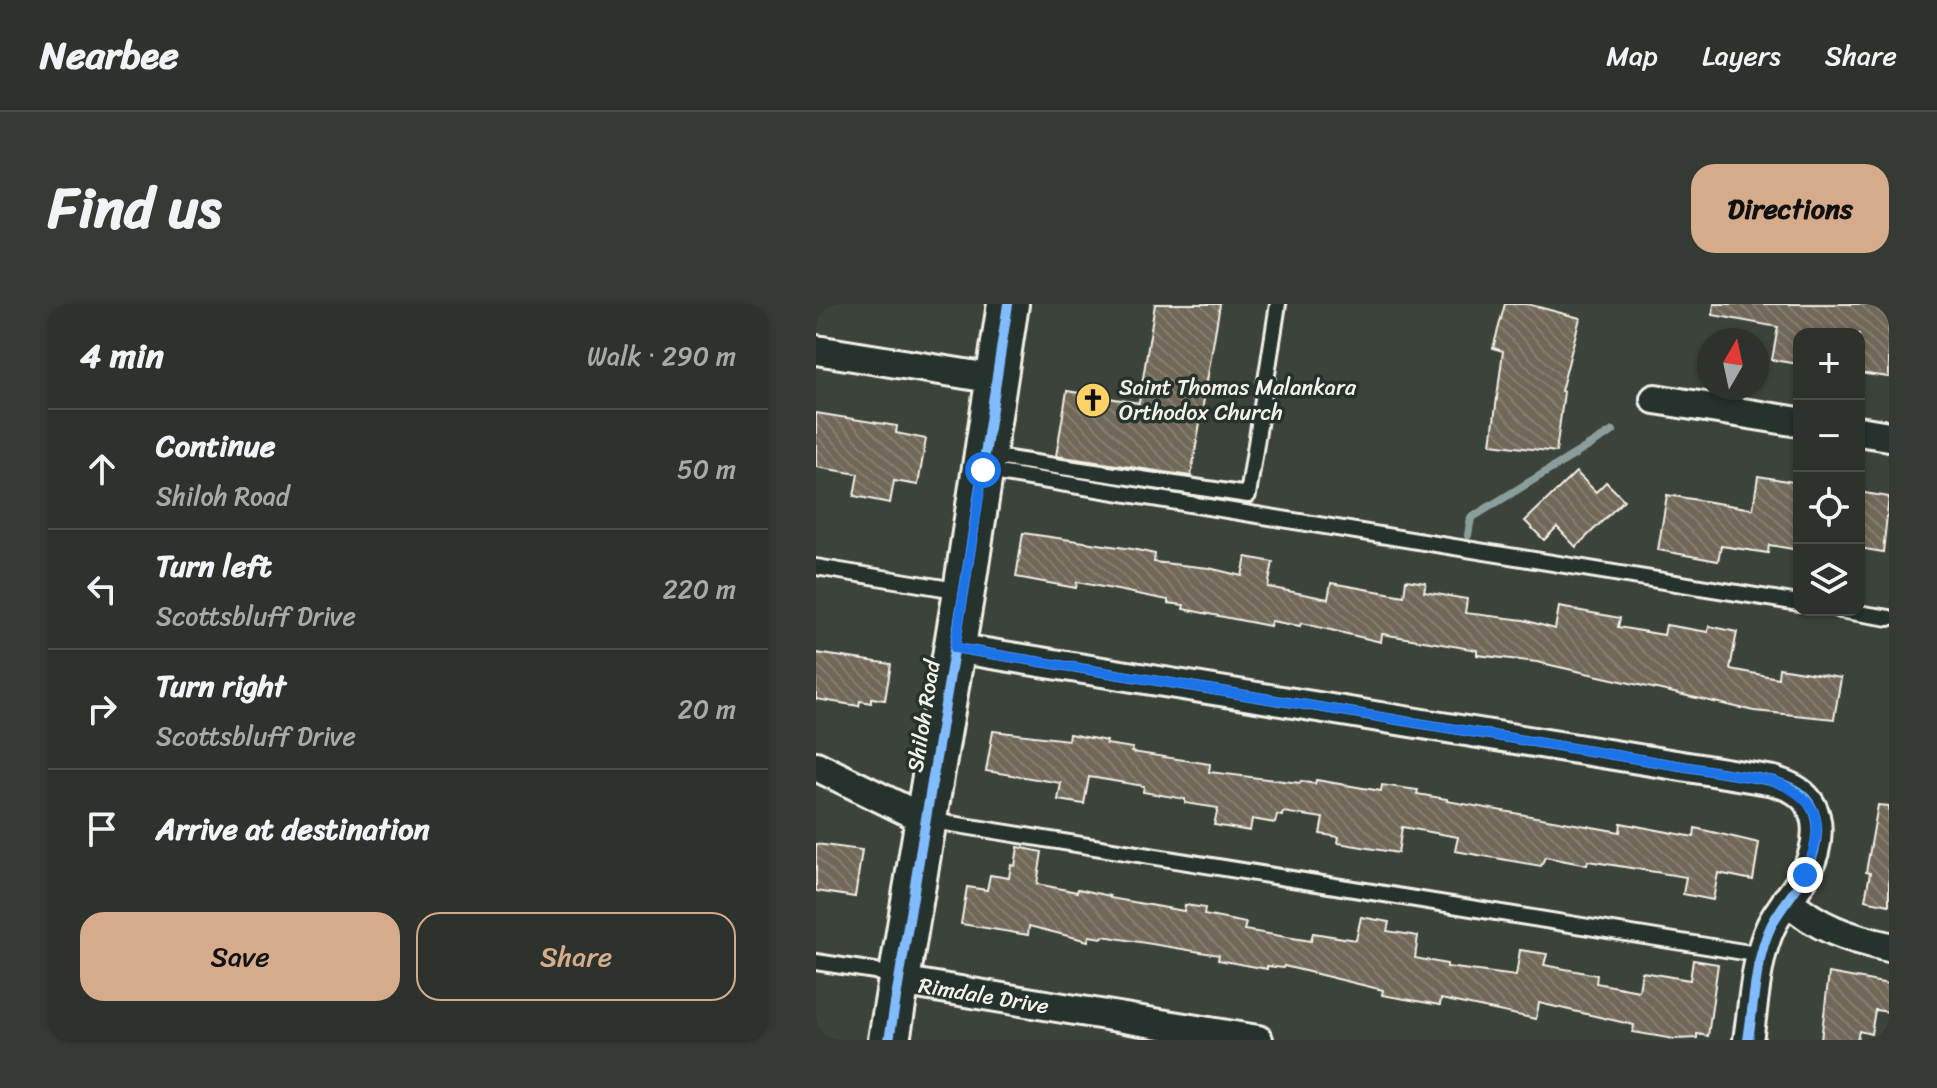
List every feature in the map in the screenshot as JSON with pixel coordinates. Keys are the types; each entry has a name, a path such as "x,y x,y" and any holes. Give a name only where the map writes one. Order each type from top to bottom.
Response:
{"street":[{"name":"Shiloh Road","path":"889,1040 955,648 1008,304"},
{"path":"816,350 996,379"},
{"path":"1655,399 1793,421"},
{"path":"1865,432 1889,436"},
{"path":"955,648 1774,781 1796,790 1811,805 1817,825 1816,845 1805,875 1771,926 1762,955 1748,1040"},
{"path":"816,766 926,820"},
{"path":"1787,900 1807,918 1835,932 1889,947"},
{"name":"Rimdale Drive","path":"899,981 1258,1040"}],"lane":[{"path":"984,463 1248,495 1278,304"},
{"path":"984,463 1793,602"},
{"path":"816,567 964,591"},
{"path":"1865,614 1889,618"},
{"path":"926,820 1762,955"},
{"path":"816,962 875,971 899,981"}],"building":[{"name":"Saint Thomas Malankara Orthodox Church","path":"1155,304 1220,304 1191,476 1056,456 1067,391 1139,403"},
{"path":"1505,304 1527,304 1580,318 1561,391 1564,392 1556,452 1491,444 1503,351 1493,348"},
{"path":"1714,304 1889,304 1889,377 1865,374 1865,328 1793,328 1793,363 1772,360 1778,327 1713,315"},
{"path":"816,413 897,426 896,433 926,439 918,485 894,481 890,503 854,496 858,474 816,467"},
{"path":"1576,472 1596,492 1606,482 1624,500 1576,547 1557,527 1544,540 1525,521"},
{"path":"1758,476 1793,482 1793,549 1769,545 1768,553 1721,546 1718,561 1658,550 1667,495 1753,509"},
{"path":"1865,493 1889,497 1883,552 1865,549"},
{"path":"1023,533 1132,549 1155,554 1154,562 1209,568 1242,576 1246,557 1273,562 1268,587 1328,599 1331,583 1404,596 1406,580 1426,583 1424,592 1467,599 1465,613 1524,620 1555,629 1559,607 1620,618 1618,627 1664,635 1666,625 1708,632 1709,626 1737,632 1730,669 1778,678 1779,668 1841,678 1834,719 1754,711 1537,662 1477,655 1477,650 1382,634 1381,642 1301,623 1300,626 1271,621 1270,626 1183,609 1184,605 1168,603 1168,600 1077,582 1076,588 1016,577"},
{"path":"816,653 891,664 885,700 871,698 871,703 860,701 859,706 816,699"},
{"path":"993,731 1068,740 1069,734 1107,741 1106,744 1133,748 1132,752 1210,764 1209,772 1300,783 1315,784 1316,780 1381,791 1382,785 1418,790 1417,794 1447,801 1620,832 1621,823 1694,837 1695,828 1759,843 1753,880 1718,873 1713,900 1683,894 1686,877 1545,857 1541,866 1455,851 1458,837 1402,827 1398,853 1338,843 1339,837 1320,834 1323,818 1283,812 1282,816 1277,815 1275,823 1252,819 1250,831 1214,825 1218,808 1143,792 1144,786 1089,777 1084,804 1058,800 1061,783 986,771"},
{"path":"1878,805 1889,806 1889,905 1865,900 1870,873 1866,872"},
{"path":"816,844 862,850 855,897 816,891"},
{"path":"1018,847 1042,852 1037,884 1077,892 1078,889 1184,911 1185,905 1205,908 1204,915 1246,923 1244,930 1311,941 1313,933 1356,940 1361,917 1389,922 1387,931 1418,936 1415,958 1447,964 1447,967 1516,976 1520,950 1547,954 1544,965 1597,975 1596,983 1639,991 1642,972 1690,980 1693,960 1718,964 1708,1036 1697,1034 1697,1038 1674,1039 1633,1032 1634,1025 1539,1003 1536,1019 1441,999 1440,1005 1382,995 1383,990 1284,966 1267,966 1267,969 1218,960 1219,955 1103,936 1089,936 1088,941 1029,926 1028,935 961,924 967,887 987,890 990,875 1009,878 1011,865 1015,866"},
{"path":"1829,973 1889,984 1889,1012 1875,1010 1871,1034 1859,1031 1857,1040 1821,1040"}],"waterway":[{"path":"1468,535 1471,518 1613,431"}],"cycle path":[{"path":"889,1040 1008,304"},
{"path":"955,648 1774,781 1791,788 1806,799 1816,819 1814,853 1766,939 1758,967 1748,1040"}],"place":[{"name":"Saint Thomas Malankara Orthodox Church","path":"1093,400"}],"route":[{"path":"983,470 955,648 1774,781 1796,790 1811,805 1817,825 1816,845 1805,875"}]}
